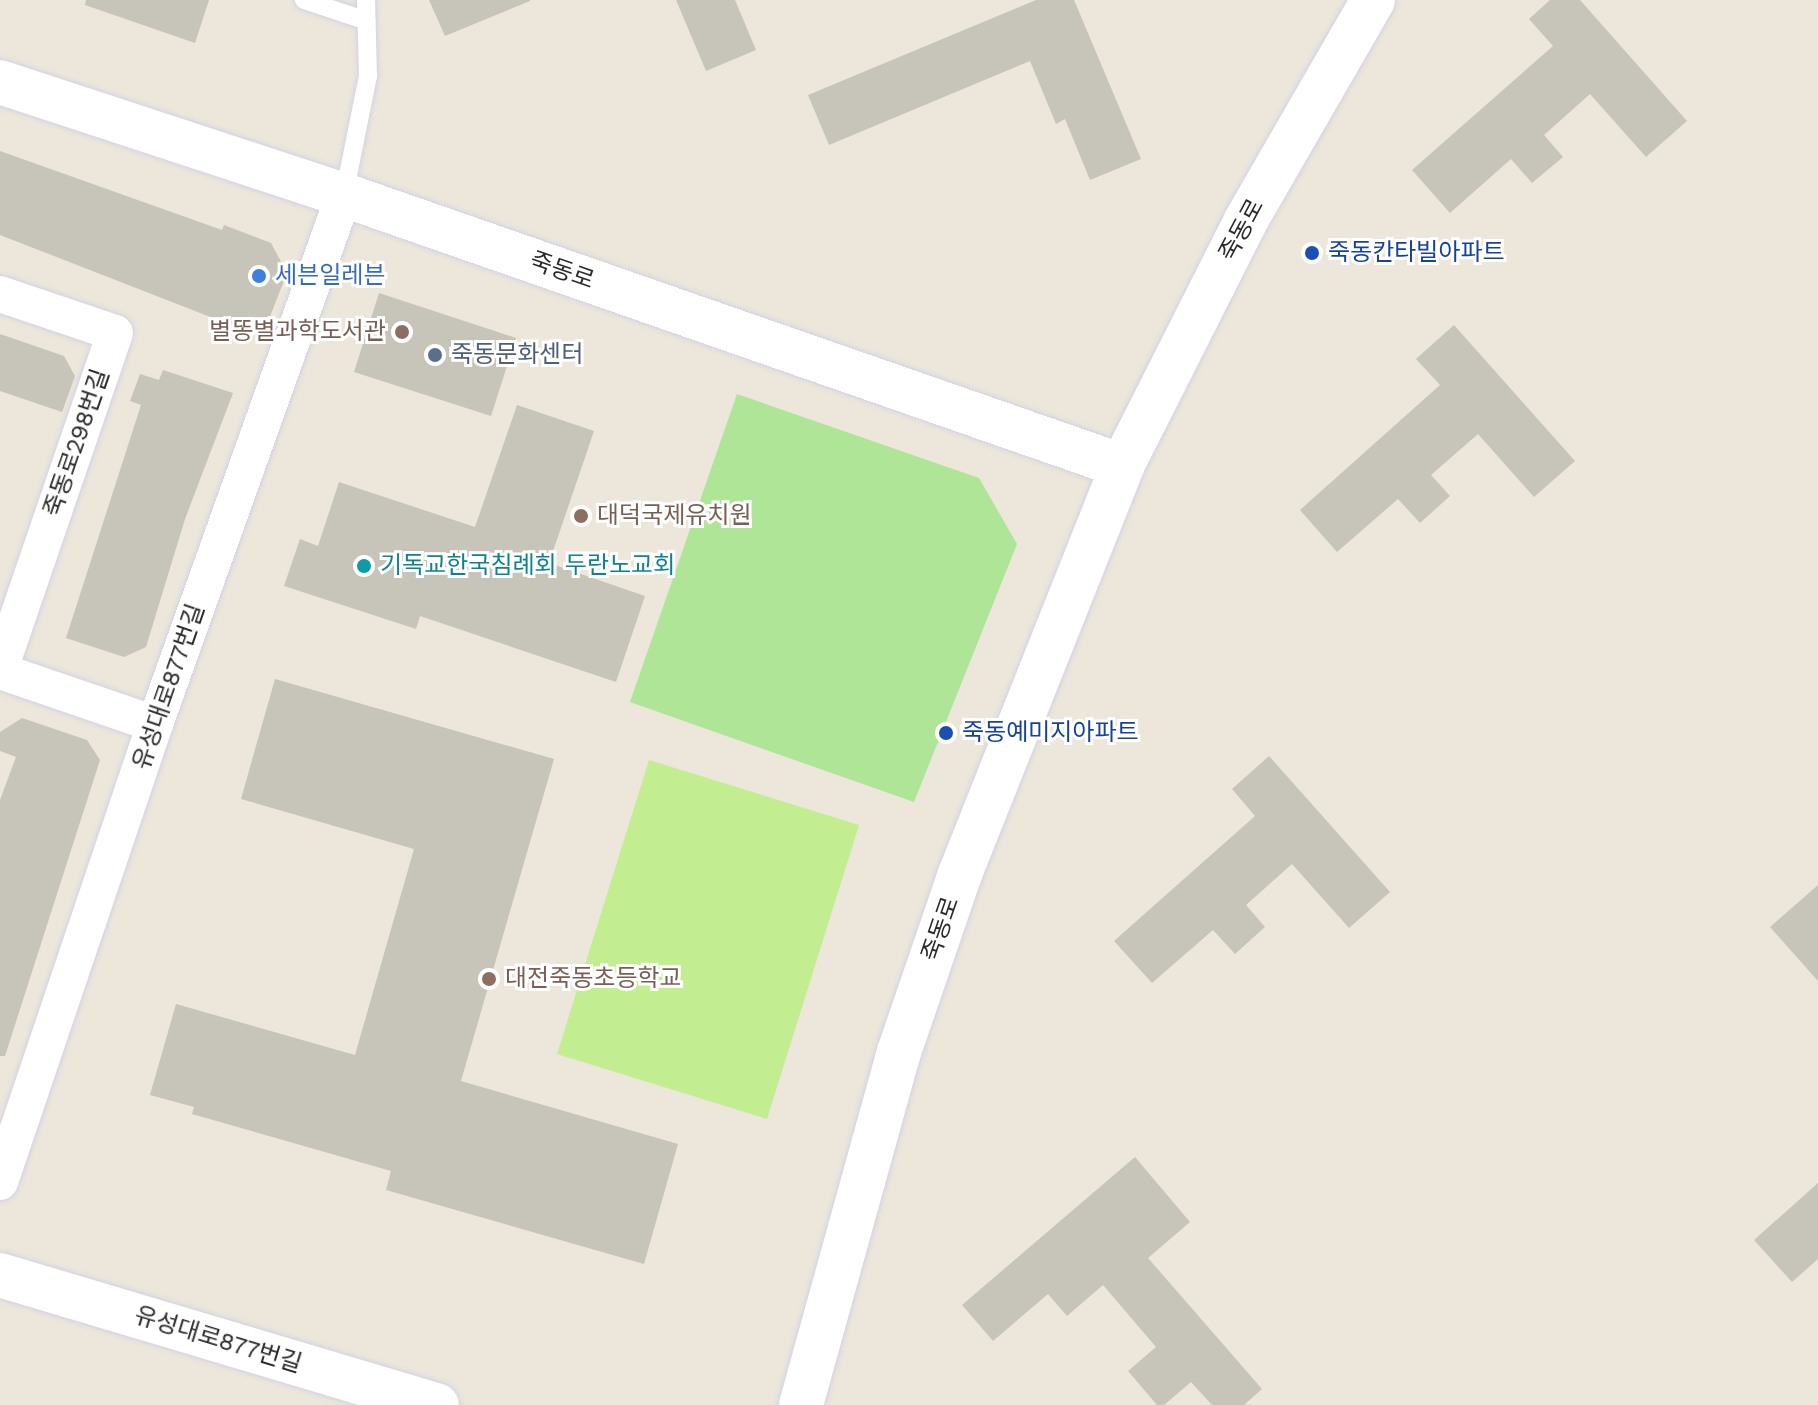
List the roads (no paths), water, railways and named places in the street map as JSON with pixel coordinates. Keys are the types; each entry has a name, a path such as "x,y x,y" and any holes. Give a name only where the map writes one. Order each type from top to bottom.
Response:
{"street":[{"name":"죽동로","path":"801,1405 899,1052 945,918 1122,466 1245,222 1373,0"},
{"name":"죽동로","path":"0,82 344,195 1122,466"},
{"name":"유성대로877번길","path":"0,1182 155,724 344,195"},
{"name":"죽동로298번길","path":"0,294 115,333 0,669"},
{"path":"0,669 155,724"},
{"name":"유성대로877번길","path":"0,1275 437,1405"}],"lane":[{"path":"304,0 367,21"},
{"path":"344,195 368,76 366,0"}],"place":[{"name":"죽동칸타빌아파트","path":"1312,253"},
{"name":"세븐일레븐","path":"259,276"},
{"name":"별똥별과학도서관","path":"402,332"},
{"name":"죽동문화센터","path":"435,355"},
{"name":"대덕국제유치원","path":"581,516"},
{"name":"기독교한국침례회 두란노교회","path":"364,566"},
{"name":"죽동예미지아파트","path":"946,733"},
{"name":"대전죽동초등학교","path":"489,979"}]}
